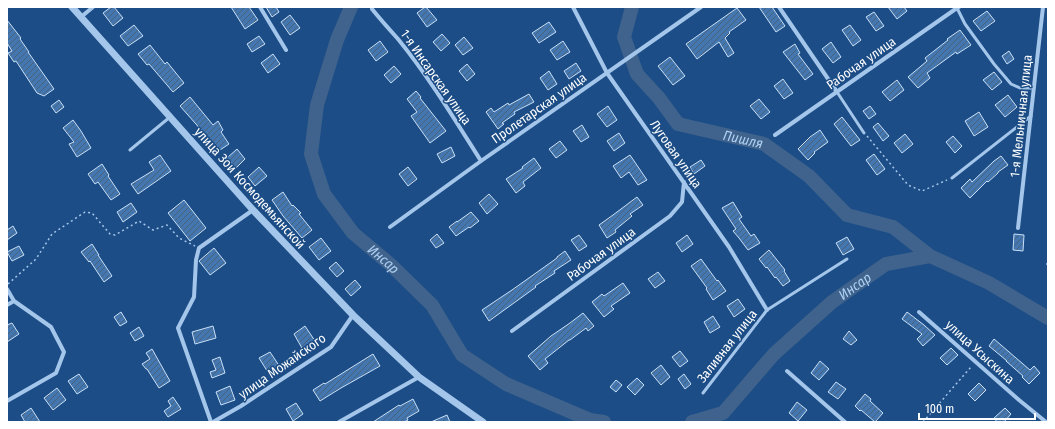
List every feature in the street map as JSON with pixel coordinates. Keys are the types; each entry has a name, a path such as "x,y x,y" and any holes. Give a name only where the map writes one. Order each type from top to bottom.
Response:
{"street":[{"name":"улица Зои Космодемьянской","path":"72,7 253,210 353,315 419,377 483,422"},
{"path":"81,18 93,7"},
{"path":"260,7 286,50"},
{"name":"1-я Инсарская улица","path":"372,7 372,9 421,71 481,161"},
{"name":"Луговая улица","path":"573,7 607,73 729,247 767,310"},
{"name":"Пролетарская улица","path":"390,227 481,161 701,7"},
{"path":"779,7 837,92"},
{"name":"Рабочая улица","path":"775,136 957,7"},
{"name":"1-я Мельничная улица","path":"1018,228 1043,7"},
{"name":"Рабочая улица","path":"512,331 670,216 682,202 684,182"},
{"path":"199,248 253,210"},
{"name":"улица Можайского","path":"199,248 196,260 194,297 178,328 212,422 248,402 331,347 353,315"},
{"path":"7,289 14,301 51,327 64,352 56,373 7,401"},
{"path":"7,305 14,301"},
{"name":"улица Усыскина","path":"919,312 1046,422"},
{"path":"787,372 846,422"},
{"path":"339,422 419,377"}],"lane":[{"path":"957,7 969,30 994,64 1012,84 1020,88 1034,88"},
{"path":"837,92 864,133"},
{"path":"952,178 1031,116"},
{"path":"130,150 170,117"},
{"name":"Заливная улица","path":"703,393 767,310 847,259"}],"path":[{"path":"864,133 908,185 922,191 952,178"},
{"path":"7,286 36,259 52,234 85,212 92,213 110,234 115,235 139,221 153,230 167,225 179,238 199,248"},
{"path":"923,422 975,362"}],"building":[{"path":"111,7 114,7 123,18 113,26 103,13"},
{"path":"231,7 249,7 258,20 245,29"},
{"path":"266,7 276,7 279,12 272,17"},
{"path":"425,7 437,20 427,27 417,13"},
{"path":"759,7 772,7 785,26 776,32"},
{"path":"888,7 904,7 907,11 897,19"},
{"path":"737,8 746,20 729,32 730,33 725,38 734,53 728,57 719,42 697,59 686,44"},
{"path":"987,11 995,21 981,31 973,21"},
{"path":"874,12 884,26 876,31 866,17"},
{"path":"290,15 300,28 290,35 281,22"},
{"path":"7,20 21,38 20,39 28,52 54,89 44,96 37,93 16,61 14,62 8,53 12,51 7,43"},
{"path":"549,22 556,32 539,43 532,33"},
{"path":"134,25 143,36 128,46 120,36"},
{"path":"850,25 861,40 853,46 842,30"},
{"path":"960,30 971,45 957,54 956,52 927,73 930,78 918,88 908,77 927,61 925,58"},
{"path":"442,34 450,43 441,51 433,42"},
{"path":"259,36 265,44 252,52 247,44"},
{"path":"464,37 473,48 463,55 455,45"},
{"path":"380,41 388,52 376,61 368,50"},
{"path":"563,41 570,52 557,60 550,50"},
{"path":"831,42 841,57 833,63 822,49"},
{"path":"795,44 800,53 798,54 813,74 805,80 783,52"},
{"path":"150,45 165,64 167,62 184,83 173,92 149,64 147,65 138,54"},
{"path":"1009,51 1014,59 1007,64 1002,56"},
{"path":"273,54 280,64 268,73 261,63"},
{"path":"670,57 685,76 673,85 658,66"},
{"path":"576,63 581,71 569,79 564,71"},
{"path":"467,64 475,74 467,81 459,71"},
{"path":"394,66 401,74 391,83 384,75"},
{"path":"549,71 557,84 548,90 540,78"},
{"path":"994,72 1002,82 992,90 983,80"},
{"path":"783,79 793,93 784,99 774,86"},
{"path":"897,80 904,90 890,101 882,92"},
{"path":"416,91 446,131 430,143 411,116 417,112 407,99"},
{"path":"529,94 534,102 514,112 515,114 502,123 504,124 498,129 486,112 491,108 494,112 508,103 509,105"},
{"path":"1008,95 1017,107 1005,117 995,105"},
{"path":"190,97 213,125 218,121 223,130 221,132 229,144 217,152 202,133 203,132 180,106"},
{"path":"759,99 770,112 761,119 750,106"},
{"path":"59,100 64,107 56,113 51,106"},
{"path":"608,106 617,120 607,127 597,114"},
{"path":"870,106 876,114 869,119 863,111"},
{"path":"979,112 988,127 974,136 965,121"},
{"path":"842,117 860,140 851,146 834,124"},
{"path":"73,120 91,148 77,157 69,144 74,142 63,128"},
{"path":"878,123 889,136 883,141 873,127"},
{"path":"582,125 589,137 581,142 573,131"},
{"path":"820,130 828,142 814,152 815,153 808,160 798,149 810,137"},
{"path":"619,133 625,143 614,151 607,141"},
{"path":"905,134 913,144 902,153 894,143"},
{"path":"953,136 962,146 955,153 946,142"},
{"path":"560,141 567,150 556,158 549,149"},
{"path":"451,147 455,156 442,163 437,154"},
{"path":"237,149 245,159 236,168 227,158"},
{"path":"874,154 885,169 877,175 866,160"},
{"path":"160,155 171,171 138,194 131,184 154,170 149,162"},
{"path":"630,155 647,180 638,185 629,172 621,178 613,166"},
{"path":"1001,156 1008,165 988,182 987,181 970,198 961,188 970,179 972,182"},
{"path":"534,158 541,168 523,182 525,186 516,193 506,179 523,168 522,167"},
{"path":"701,160 705,166 694,174 690,167"},
{"path":"102,164 120,194 111,200 98,182 95,184 88,174"},
{"path":"259,167 267,176 255,186 248,177"},
{"path":"408,167 417,179 408,186 399,174"},
{"path":"283,192 292,206 293,205 301,213 299,214 312,230 302,238 283,216 272,200"},
{"path":"489,194 498,204 487,214 479,203"},
{"path":"637,197 643,205 630,214 632,216 615,230 616,232 607,238 599,225"},
{"path":"184,200 206,228 190,241 168,213"},
{"path":"733,202 742,217 739,219 751,236 754,234 760,243 748,250 733,231 736,229 722,208"},
{"path":"131,203 137,212 123,222 117,212"},
{"path":"471,212 479,221 456,236 449,227"},
{"path":"13,226 17,233 7,240 7,230"},
{"path":"437,234 444,243 436,248 430,240"},
{"path":"1014,234 1024,235 1023,251 1013,250"},
{"path":"579,235 587,246 579,251 571,240"},
{"path":"687,235 693,244 682,252 676,243"},
{"path":"847,237 854,249 843,255 836,243"},
{"path":"321,238 331,251 319,260 309,247"},
{"path":"92,244 112,276 104,282 90,261 89,262 81,252"},
{"path":"19,246 24,255 12,261 7,252"},
{"path":"214,248 226,263 210,275 199,261"},
{"path":"769,250 785,270 784,271 790,281 783,286 759,259"},
{"path":"565,251 571,260 554,271 555,273 535,286 536,287 489,321 482,310"},
{"path":"701,259 726,291 713,300 706,289 707,288 691,266"},
{"path":"336,262 344,271 337,277 329,268"},
{"path":"658,272 665,281 655,288 648,279"},
{"path":"355,280 361,287 351,296 345,289"},
{"path":"623,283 630,293 611,306 614,309 604,317 592,302 602,294 604,296"},
{"path":"738,299 745,309 734,317 727,306"},
{"path":"121,312 127,322 120,326 114,317"},
{"path":"907,312 935,335 923,346 917,339 922,334 902,319"},
{"path":"583,313 594,326 588,331 586,328 545,359 548,363 540,370 528,356 551,336"},
{"path":"713,316 720,327 710,333 704,322"},
{"path":"12,323 19,334 7,342 7,325"},
{"path":"213,326 216,338 195,344 192,332"},
{"path":"305,326 315,341 303,350 294,334"},
{"path":"139,327 144,336 135,341 130,333"},
{"path":"849,331 857,340 851,345 843,339"},
{"path":"994,339 1030,370 1034,366 1040,373 1029,384 1022,377 1023,376 989,346"},
{"path":"951,348 958,355 947,365 940,358"},
{"path":"152,349 170,381 159,388 142,364 150,359 146,353"},
{"path":"680,351 688,361 680,367 672,357"},
{"path":"270,352 280,367 269,374 259,358"},
{"path":"373,354 380,366 320,401 313,390"},
{"path":"220,357 225,373 212,378 210,372 216,370 212,360"},
{"path":"820,361 829,369 819,380 811,373"},
{"path":"661,365 670,377 661,385 651,373"},
{"path":"79,374 88,387 77,394 68,381"},
{"path":"684,374 691,384 685,389 678,379"},
{"path":"637,378 644,385 635,395 627,387"},
{"path":"616,380 622,385 616,392 610,387"},
{"path":"836,382 846,389 838,399 828,392"},
{"path":"979,383 986,390 975,401 968,394"},
{"path":"230,386 235,400 221,405 216,392"},
{"path":"57,388 66,400 53,410 44,398"},
{"path":"865,394 883,413 875,422 855,406"},
{"path":"173,397 181,409 168,417 164,411 171,406 168,401"},
{"path":"413,399 419,411 407,418 408,420 404,422 373,422 399,405 400,406"},
{"path":"797,402 807,410 798,421 789,413"},
{"path":"296,403 303,414 293,421 286,409"},
{"path":"31,408 40,422 25,422 21,415"},
{"path":"1005,408 1011,414 1004,422 997,422 994,418"},
{"path":"447,415 450,422 431,422"}],"waterway":[{"name":"Инсар","path":"351,7 337,40 317,105 311,154 324,194 353,233 391,265 432,305 462,355 506,384 590,420 604,422"},
{"name":"Пишля","path":"632,7 624,37 637,74 659,98 678,124 764,144 809,176 847,215 893,227 930,256"},
{"name":"Инсар","path":"692,422 723,413 774,354 832,302 886,264 930,256 989,283 1048,318"}]}
